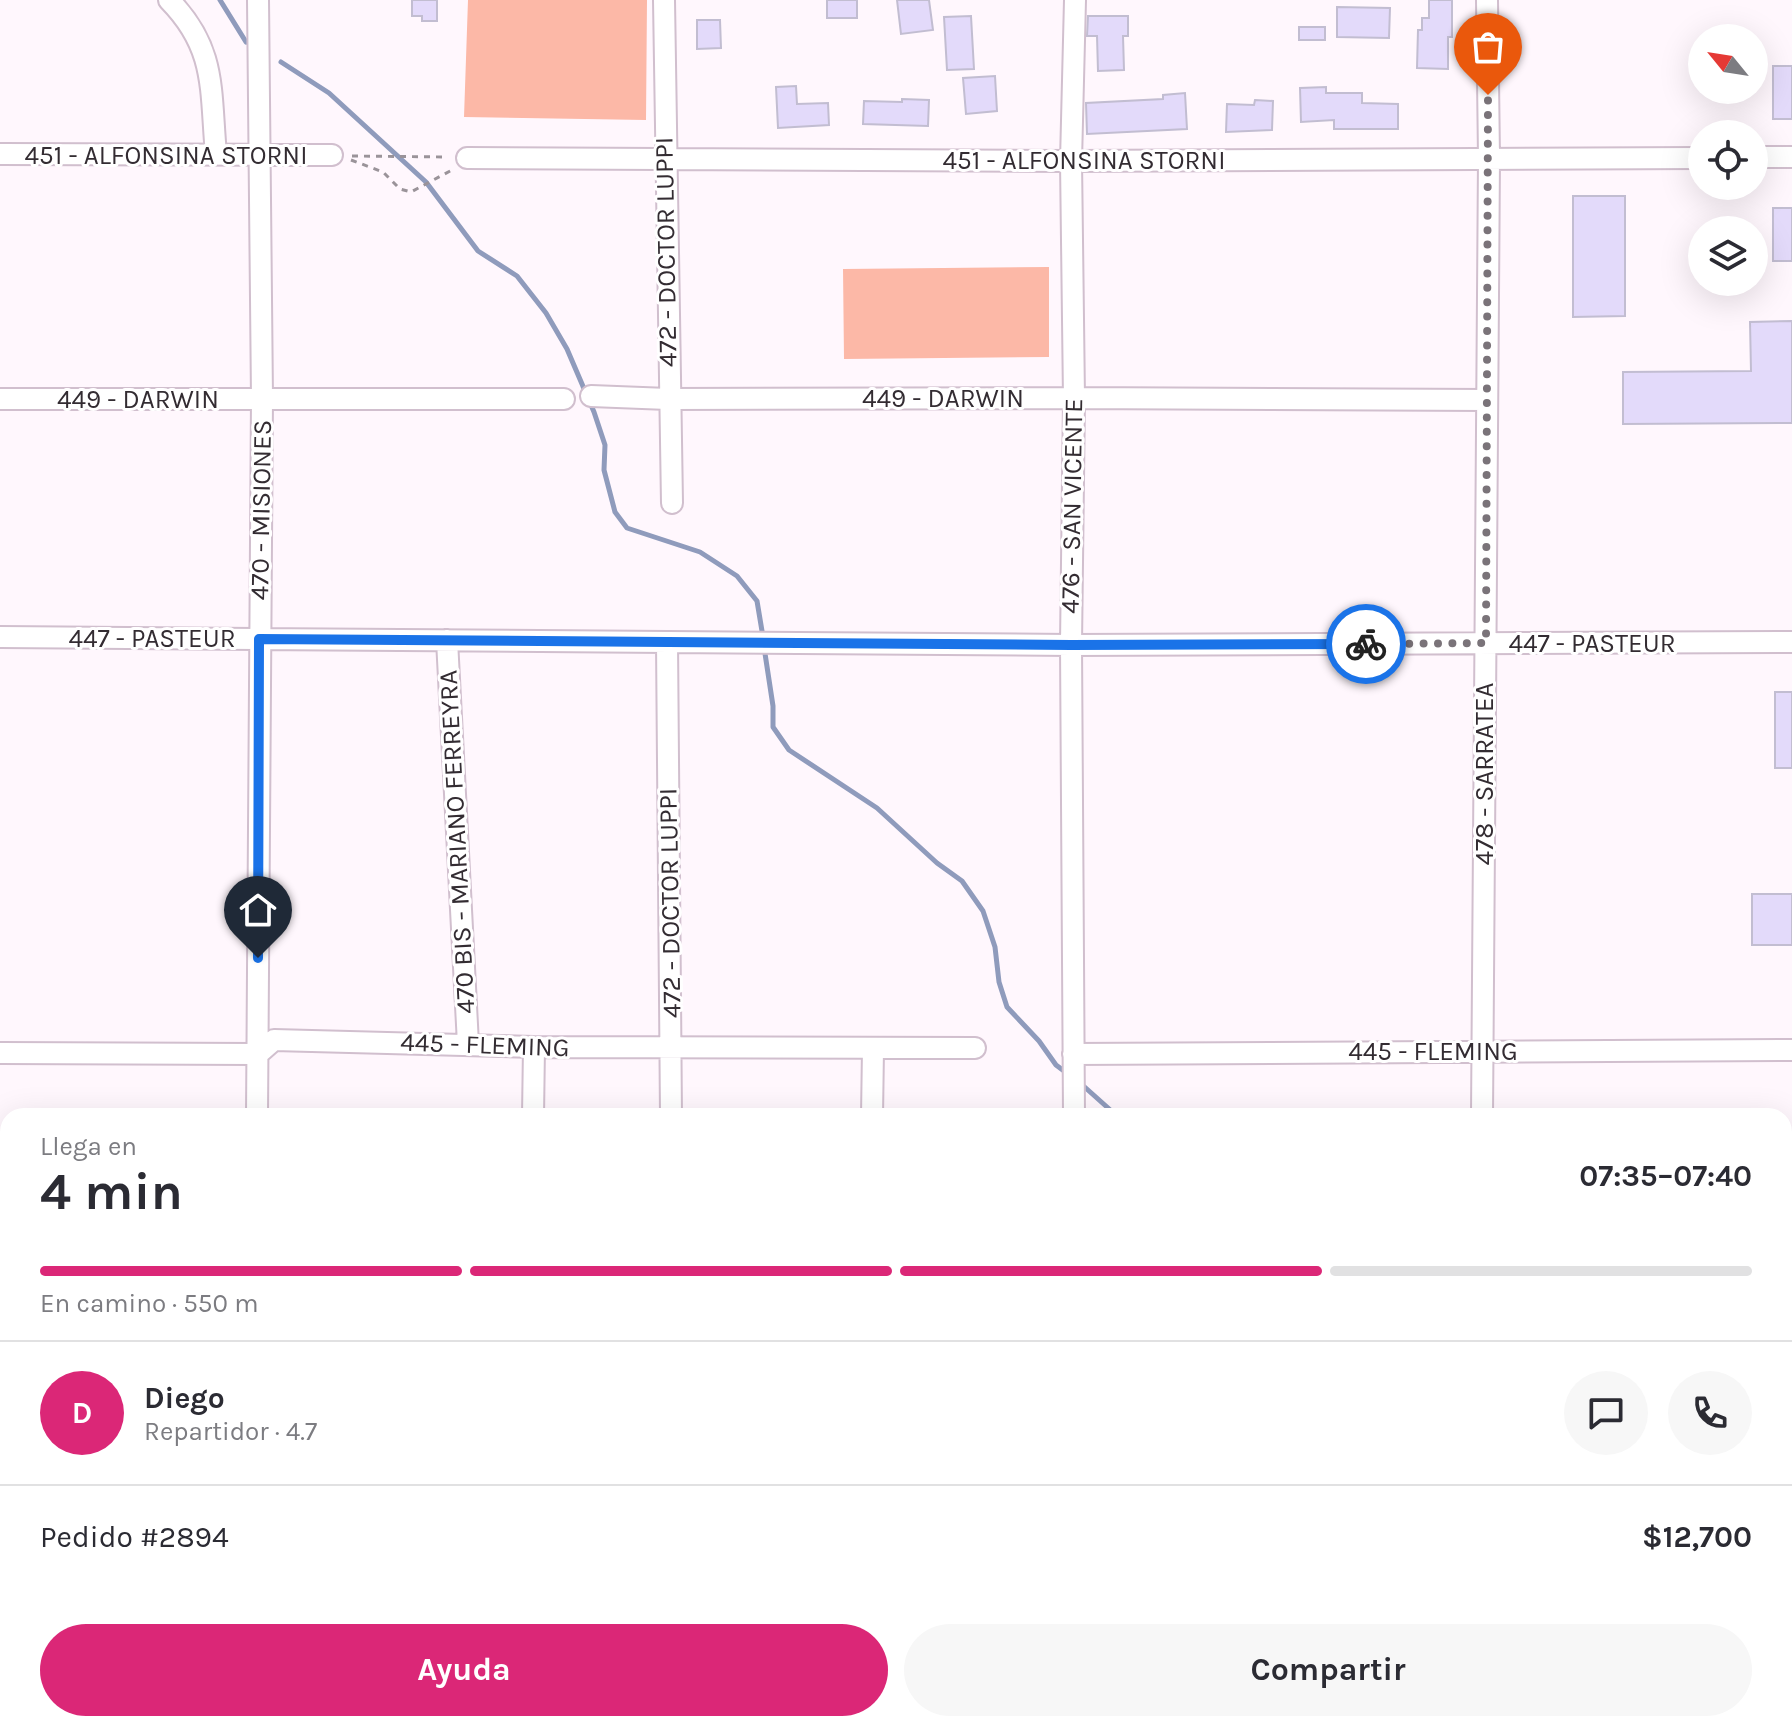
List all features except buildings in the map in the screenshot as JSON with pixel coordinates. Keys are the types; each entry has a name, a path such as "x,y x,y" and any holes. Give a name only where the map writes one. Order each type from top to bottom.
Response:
{"street":[{"path":"169,0 196,31 205,54 216,154"},
{"name":"470 - MISIONES","path":"257,1108 262,398 258,0"},
{"name":"472 - DOCTOR LUPPI","path":"664,0 672,503"},
{"name":"476 - SAN VICENTE","path":"1074,1108 1071,161 1075,0"},
{"name":"478 - SARRATEA","path":"1482,1108 1489,158 1487,0"},
{"name":"451 - ALFONSINA STORNI","path":"0,154 332,155"},
{"path":"1768,157 1792,157"},
{"name":"451 - ALFONSINA STORNI","path":"467,158 1071,161 1688,158"},
{"name":"449 - DARWIN","path":"591,396 668,399 1487,400"},
{"name":"449 - DARWIN","path":"0,399 564,399"},
{"name":"447 - PASTEUR","path":"0,637 1071,645 1792,642"},
{"name":"470 BIS - MARIANO FERREYRA","path":"447,640 468,1044"},
{"name":"472 - DOCTOR LUPPI","path":"667,642 671,1108"},
{"name":"445 - FLEMING","path":"0,1053 258,1054 274,1040 671,1049 975,1048"},
{"path":"533,1108 534,1047"},
{"path":"872,1108 873,1049"},
{"name":"445 - FLEMING","path":"1073,1057 1482,1050 1792,1050"}],"path":[{"path":"332,155 467,158"},
{"path":"332,155 358,161 383,172 400,189 411,192 449,172 467,158"}],"shaded area":[{"path":"468,0 647,0 646,120 464,117"},
{"path":"1049,267 1049,357 844,359 843,269"}],"waterway":[{"path":"220,0 246,42"},
{"path":"281,62 329,93 426,182 478,251 517,276 546,313 567,349 594,412 605,445 604,470 615,512 627,528 700,552 737,576 757,601 763,637"},
{"path":"764,647 773,727 789,750 877,808 937,863 962,881 983,911 995,947 999,982 1007,1007 1039,1041 1056,1065 1068,1074"},
{"path":"1079,1082 1108,1108"}],"way so far":[{"path":"1366,644 1486,643 1488,95"}],"route":[{"path":"258,958 259,639 1366,644"}]}
